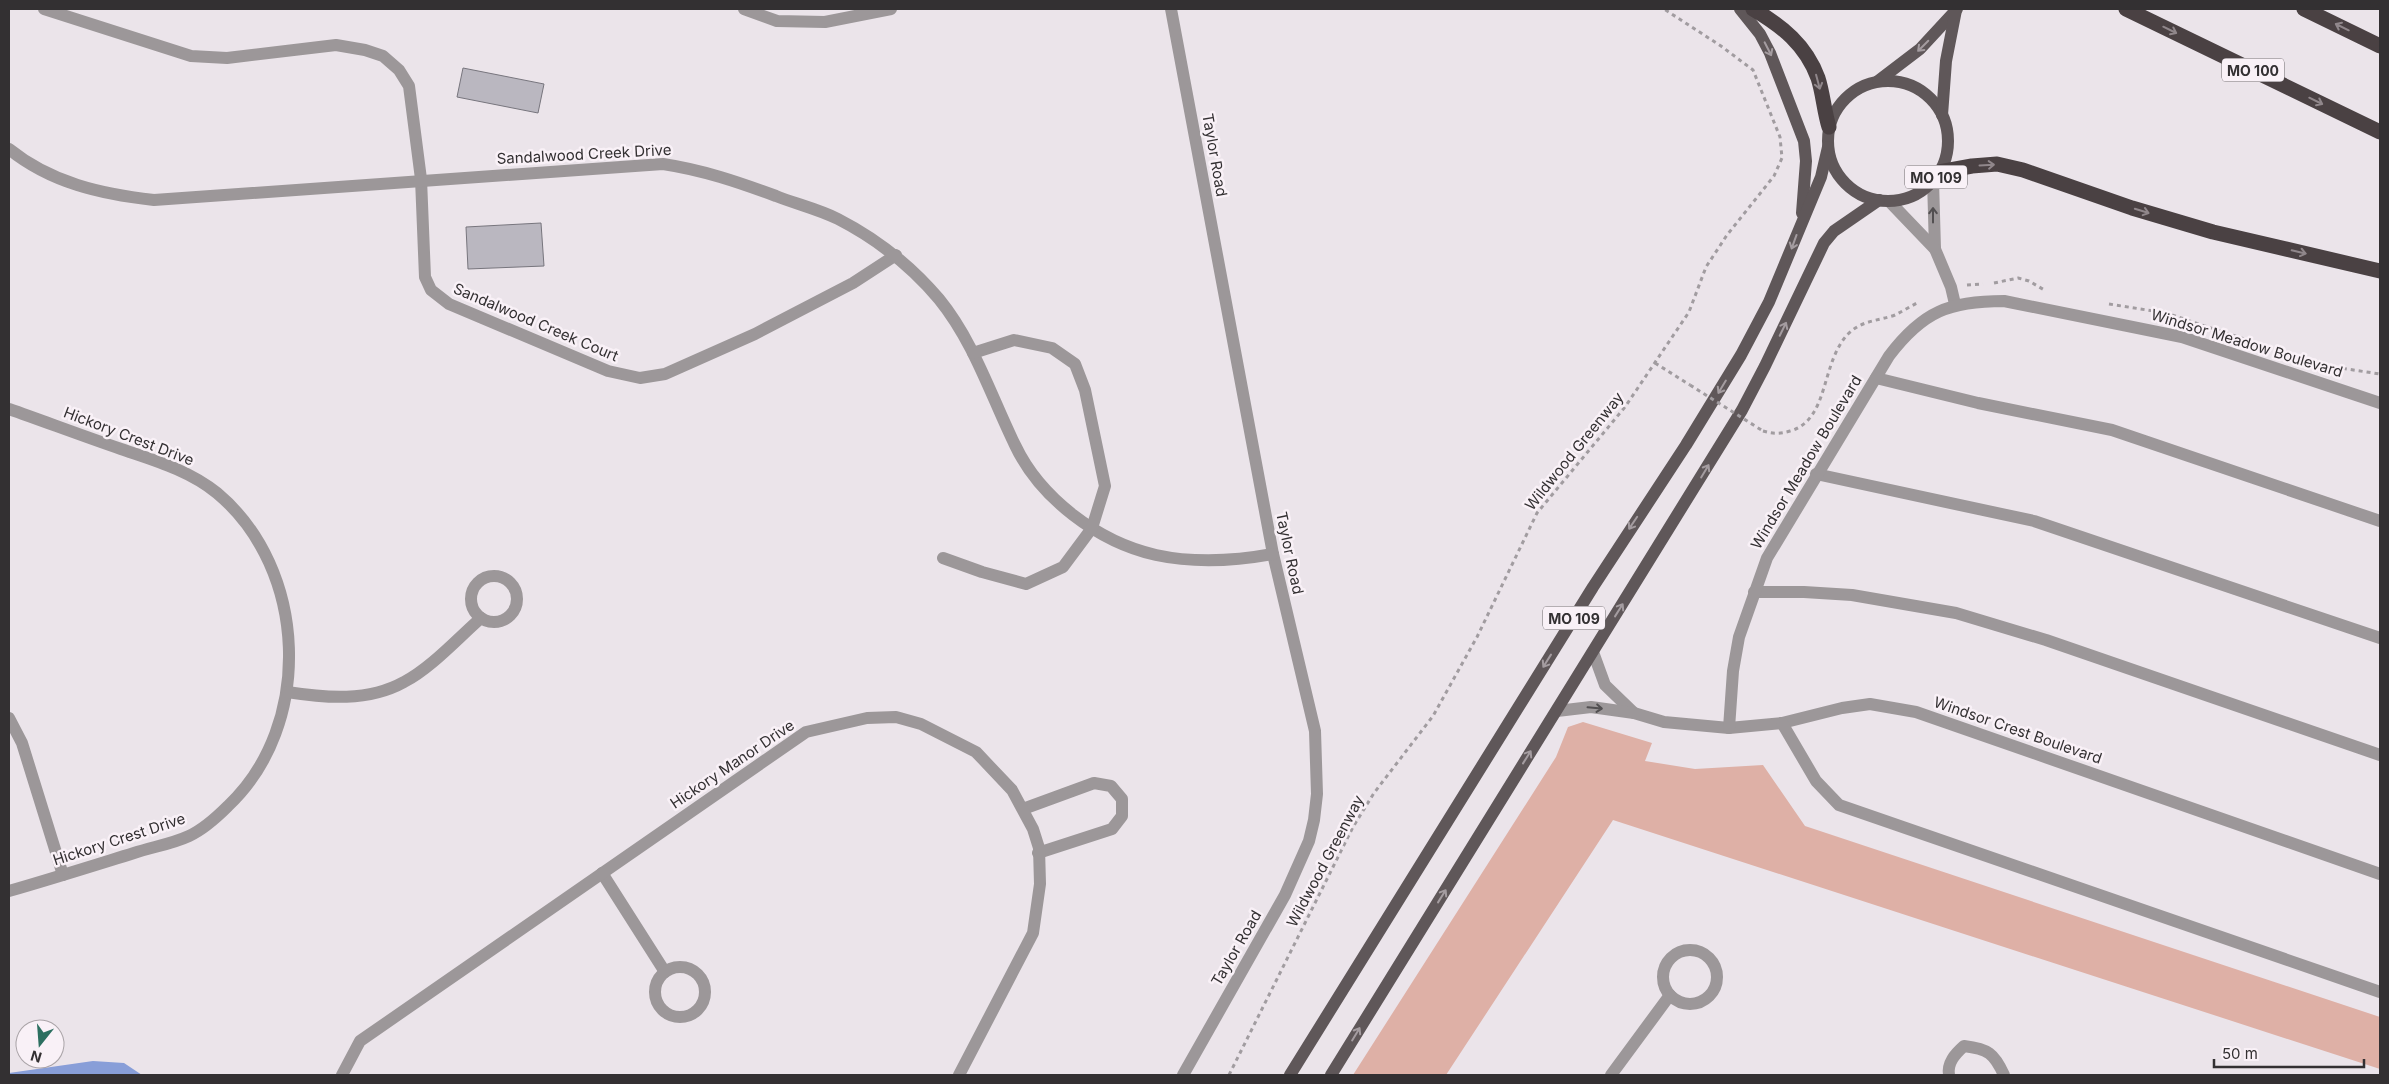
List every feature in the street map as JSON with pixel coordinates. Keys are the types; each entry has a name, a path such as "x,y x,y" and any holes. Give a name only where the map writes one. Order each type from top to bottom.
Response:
{"highway":[{"path":"1753,9 1776,23 1794,38 1808,56 1818,79 1829,127"},
{"name":"MO 100","path":"2126,9 2380,132"},
{"path":"2304,9 2380,46"},
{"path":"1936,176 1972,166 1997,164 2023,170 2132,208 2214,232 2380,271"}],"main road":[{"path":"1740,9 1760,34 1770,53 1804,141 1806,161 1801,223"},
{"name":"MO 109","path":"1290,1075 1612,556 1686,445 1732,370 1769,302 1821,177 1828,147 1829,127 1836,109 1849,94 1858,88 1876,82 1920,49 1957,10"},
{"name":"MO 109","path":"1331,1075 1742,410 1824,243 1834,231 1884,201 1918,193 1936,176 1947,154 1946,124 1942,115 1946,61 1957,10"},
{"path":"1876,82 1896,81 1915,87 1931,99 1942,115"},
{"path":"1828,147 1833,166 1844,182 1860,194 1884,201"}],"street":[{"name":"Sandalwood Creek Court","path":"44,9 191,56 227,58 336,45 365,50 383,56 399,70 410,86 421,179 425,277 431,290 439,299 608,371 640,378 665,374 754,334 853,283 896,255"},
{"path":"744,9 777,21 825,22 891,9"},
{"name":"Taylor Road","path":"1171,9 1273,554 1315,731 1317,794 1314,820 1298,868 1285,895 1183,1075"},
{"name":"Sandalwood Creek Drive","path":"9,149 25,162 54,178 117,196 154,200 421,179 663,164 696,169 839,219 896,255 951,314 973,353 1015,446 1028,469 1047,491 1092,528 1109,537 1155,555 1192,560 1234,559 1273,554"},
{"path":"1936,176 1935,249 1951,288 1955,304"},
{"path":"1884,201 1935,249"},
{"name":"Windsor Meadow Boulevard","path":"1729,728 1733,671 1737,646 1770,550 1903,337 1922,321 1955,304 2004,301 2156,330 2380,403"},
{"path":"943,558 1026,584 1063,567 1092,528 1105,486 1086,390 1075,364 1052,348 1014,340 973,353"},
{"path":"1876,378 1978,403 2112,430 2380,521"},
{"name":"Hickory Crest Drive","path":"9,409 164,464 196,478 217,493 240,518 262,548 276,580 284,608 289,642 287,692 276,735 262,765 243,792 220,814 189,836 9,891"},
{"path":"1816,474 2034,521 2380,638"},
{"path":"1754,592 1804,592 1852,595 1956,613 2046,640 2380,755"},
{"path":"287,692 313,696 350,698 387,689 404,682 424,668 481,618"},
{"name":"Windsor Crest Boulevard","path":"1593,652 1605,685 1634,713"},
{"name":"Windsor Crest Boulevard","path":"1557,710 1591,707 1634,713 1664,722 1729,728 1782,723 1842,708 1870,704 1916,712 2380,874"},
{"name":"Hickory Manor Drive","path":"342,1075 360,1041 806,732 867,718 896,717 921,724 976,752 1012,790 1024,809 1033,830 1038,853 1040,884 1033,933 958,1075"},
{"path":"9,718 22,743 63,875"},
{"path":"1782,723 1816,781 1828,795 1846,808 2380,992"},
{"path":"1024,809 1094,783 1111,786 1122,800 1122,816 1112,829 1038,853"},
{"path":"602,873 665,972"},
{"path":"1693,950 1709,957 1718,973 1714,991 1708,998 1690,1005 1681,1003 1670,995 1663,984 1663,975 1670,959 1676,953 1693,950"},
{"path":"672,968 688,968 701,977 706,993 700,1008 693,1014 677,1016 662,1009 655,994 659,978 665,972 672,968"},
{"path":"1611,1075 1670,995"},
{"path":"1949,1075 1948,1070 1953,1055 1964,1046 1981,1048 1996,1057 2004,1075"}],"path":[{"name":"Wildwood Greenway","path":"1229,1075 1353,827 1374,793 1433,716 1477,637 1537,513 1614,422 1655,363 1689,312 1706,267 1727,235 1774,176 1782,158 1780,136 1753,70 1721,46 1664,9"},
{"path":"1655,363 1763,431 1781,434 1805,425 1818,407 1828,370 1848,334 1865,322 1893,315 1922,301"}],"shaded area":[{"path":"1583,722 1652,743 1645,761 1695,769 1763,765 1805,826 2380,1017 2380,1069 1613,820 1446,1075 1353,1075 1556,757 1568,727"}],"water":[{"path":"93,1061 124,1063 142,1075 9,1075 9,1073 37,1069 65,1069 65,1065"}],"building":[{"path":"463,68 544,84 538,113 457,97"},
{"path":"541,223 544,266 468,269 466,227"}]}
